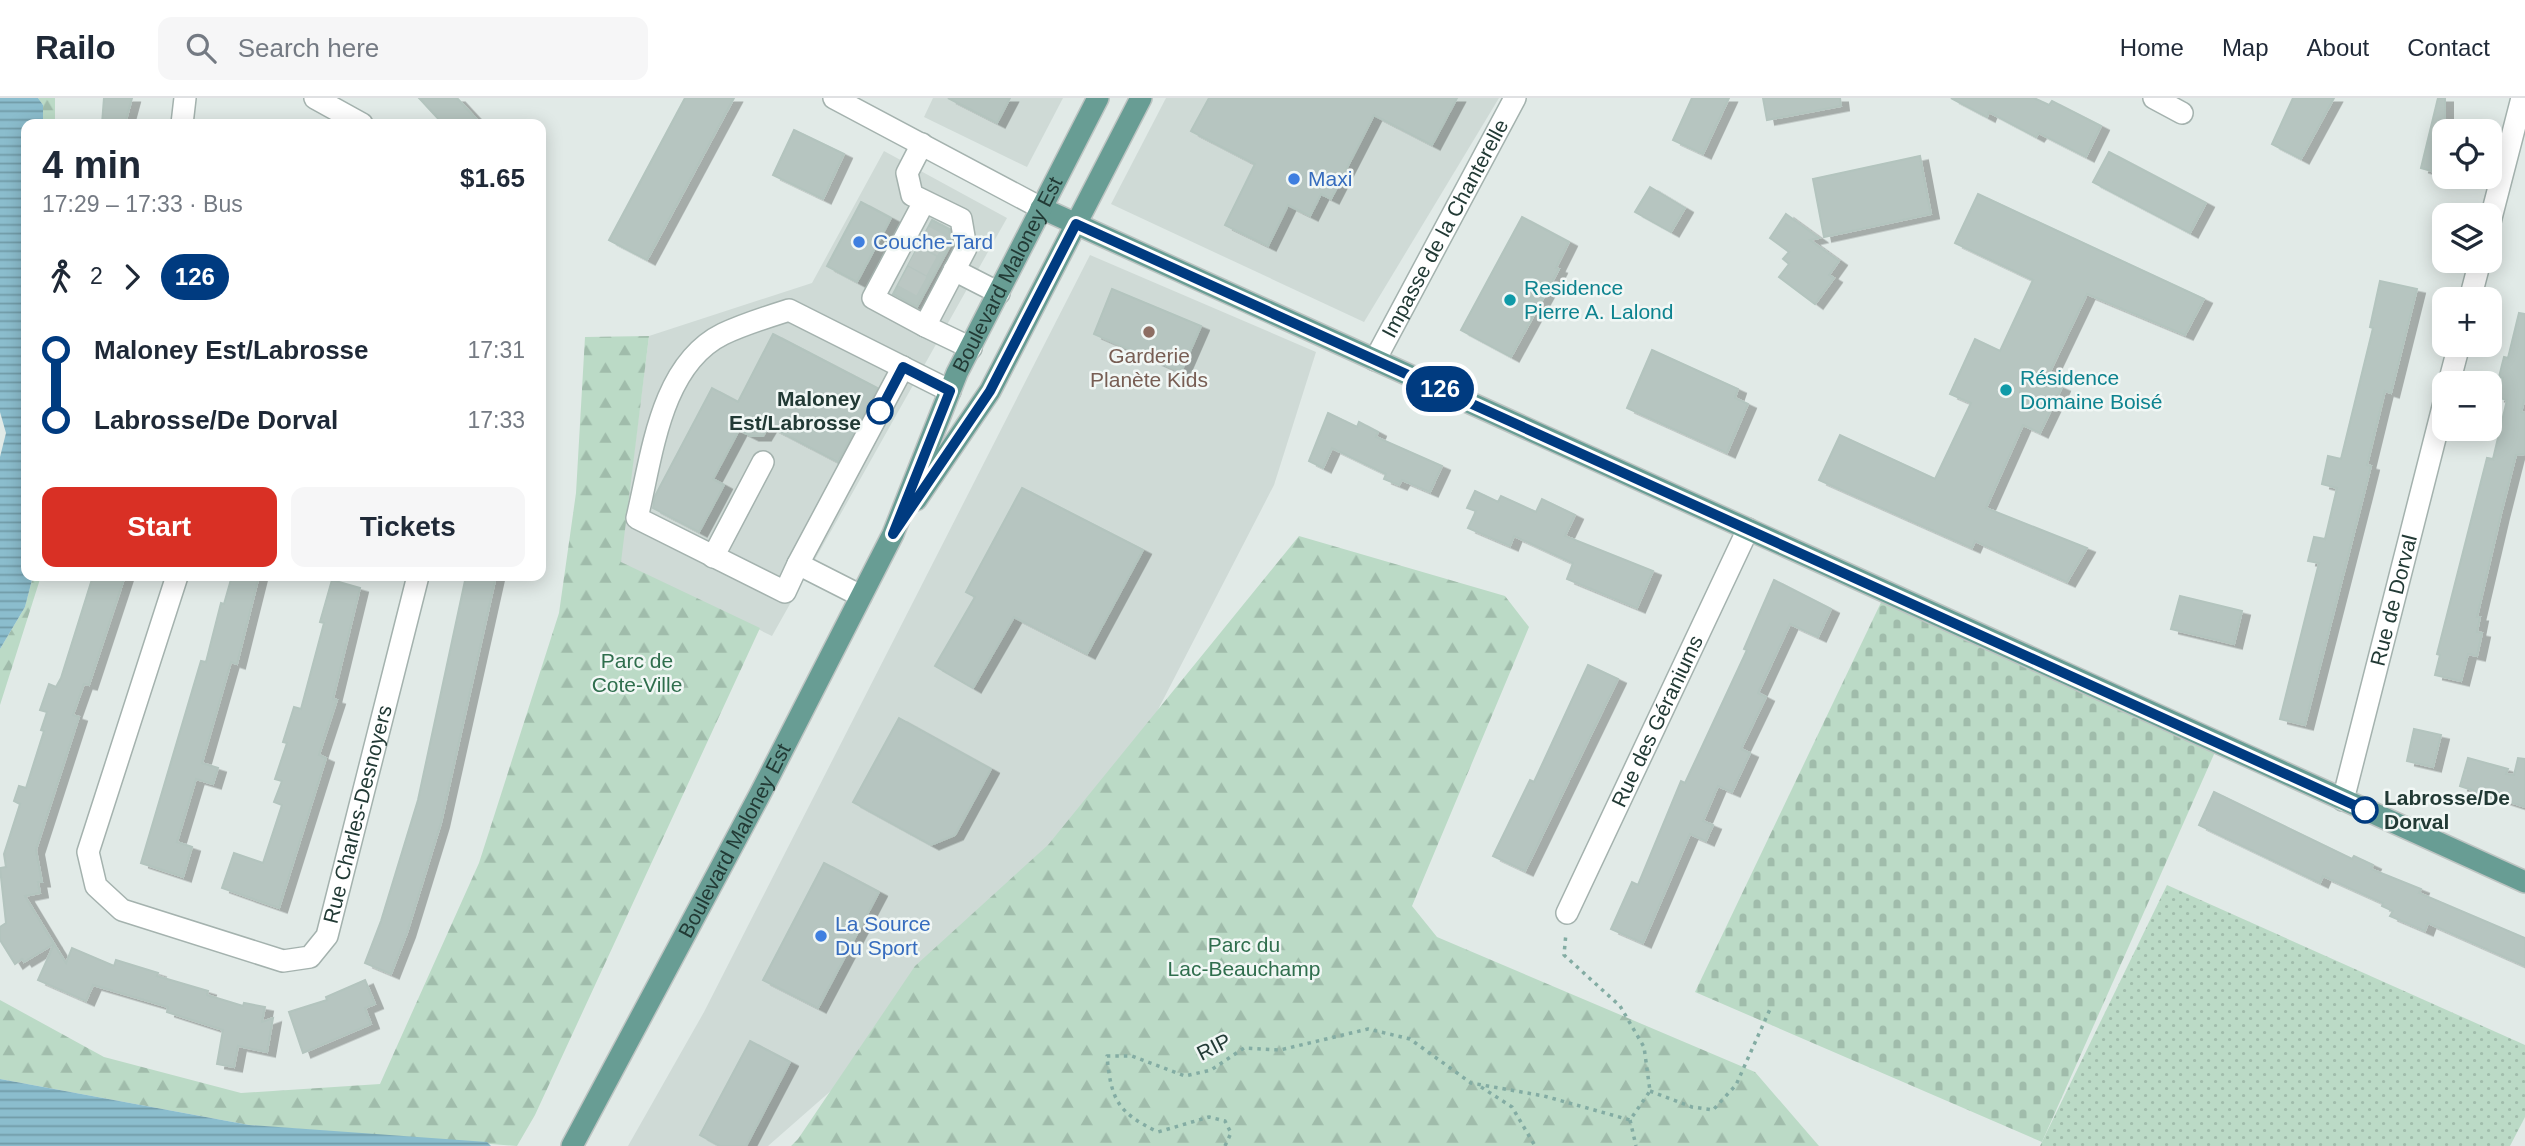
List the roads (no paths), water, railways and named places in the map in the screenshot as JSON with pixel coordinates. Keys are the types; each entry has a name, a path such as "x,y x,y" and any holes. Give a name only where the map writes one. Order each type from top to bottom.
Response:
{"main road":[{"name":"Boulevard Maloney Est","path":"572,1146 759,796 893,534 950,391 1098,98"},
{"name":"Boulevard Maloney Est","path":"893,534 990,391 1141,98"},
{"path":"1041,208 2525,883"}],"street":[{"path":"182,119 185,98"},
{"path":"315,98 353,119"},
{"path":"834,98 1041,208"},
{"name":"Impasse de la Chanterelle","path":"1375,360 1515,98"},
{"path":"2154,98 2182,113"},
{"path":"2495,203 2522,98"},
{"path":"922,144 907,173 912,195 961,219 966,248 951,264 934,293 925,326"},
{"path":"924,202 917,232 895,273 873,298 971,348"},
{"path":"951,264 999,293"},
{"path":"903,367 785,592 637,518 666,406 687,362 721,334 789,310 903,367 950,391"},
{"name":"Rue de Dorval","path":"2343,800 2434,441"},
{"path":"713,557 763,462"},
{"name":"Rue des Géraniums","path":"1567,913 1748,529"},
{"path":"798,564 861,596"},
{"name":"Rue Charles-Desnoyers","path":"175,581 88,852 96,886 122,909 283,961 310,957 327,936 417,581"}],"water":[{"path":"0,98 38,98 43,105 43,119 21,119 21,581 32,581 25,607 0,649 0,457 6,433 0,412"},
{"path":"0,1079 249,1125 487,1142 491,1146 0,1146"}],"tunnel":[{"path":"924,236 948,249"},
{"path":"913,256 937,269"},
{"path":"903,276 927,289"}],"place":[{"name":"Maxi","path":"1294,179"},
{"name":"Couche-Tard","path":"859,242"},
{"name":"Residence Pierre A. Lalond","path":"1510,300"},
{"name":"Garderie Planète Kids","path":"1149,332"},
{"name":"Résidence Domaine Boisé","path":"2006,390"},
{"name":"Maloney Est/Labrosse","path":"880,411"},
{"name":"Labrosse/De Dorval","path":"2365,810"},
{"name":"La Source Du Sport","path":"821,936"}],"park label":[{"name":"Parc de Cote-Ville","path":"637,673"},
{"name":"Parc du Lac-Beauchamp","path":"1244,957"}]}
